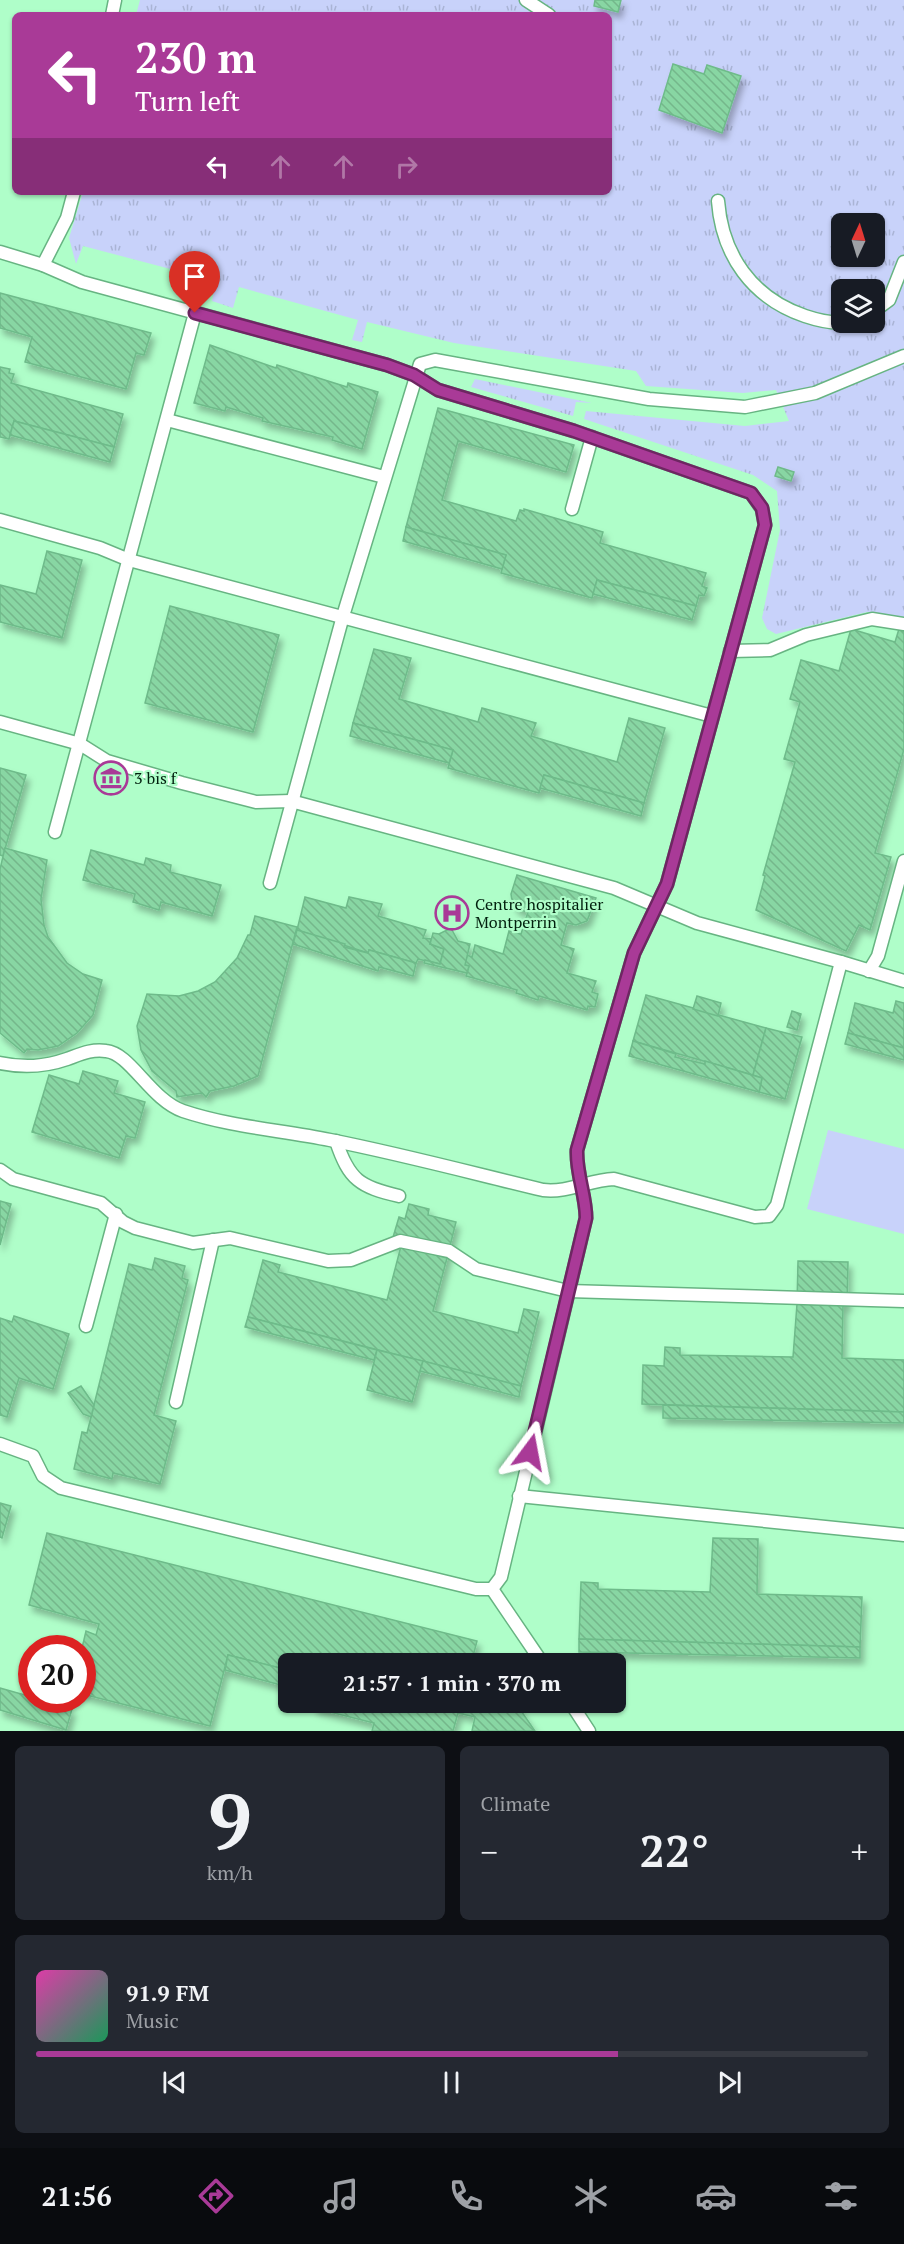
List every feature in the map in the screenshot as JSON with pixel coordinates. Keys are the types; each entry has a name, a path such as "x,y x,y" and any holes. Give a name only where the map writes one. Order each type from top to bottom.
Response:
{"lane":[{"path":"526,0 544,12"},
{"path":"44,265 67,218 73,195"},
{"path":"718,201 720,226 733,260 757,290 787,309 817,320 831,321"},
{"path":"0,252 44,265 82,282 387,365 414,375 438,390 592,437 751,493 762,508 765,525 667,884 658,907 634,953 577,1150 580,1185 586,1203 586,1218 501,1577 492,1588 476,1589 61,1488 43,1476 33,1456 0,1444"},
{"path":"885,303 889,300 904,262"},
{"path":"55,832 195,313"},
{"path":"270,883 343,616 414,375 420,364 435,360 649,399 744,407 814,393 904,356"},
{"path":"167,420 384,477"},
{"path":"572,509 592,437"},
{"path":"0,519 100,548 129,560 712,716"},
{"path":"730,651 770,650 806,635 872,619 904,624"},
{"path":"0,722 80,744 106,761 182,783 256,802 291,801 614,888 697,923 904,981"},
{"path":"869,971 878,956 904,861"},
{"path":"0,1063 20,1068 45,1065 87,1051 108,1051 128,1062 158,1097 177,1108 217,1122 336,1141 543,1190 556,1191 597,1180 614,1179 755,1217 769,1216 777,1205 841,962"},
{"path":"336,1141 344,1166 358,1181 370,1189 399,1196"},
{"path":"0,1170 13,1179 101,1203 135,1228 194,1243 230,1238 328,1261 351,1260 400,1241 409,1240 449,1251 476,1269 568,1291 904,1301"},
{"path":"86,1326 116,1214"},
{"path":"176,1402 213,1240"},
{"path":"519,1496 904,1535"},
{"path":"492,1588 536,1653"},
{"path":"577,1713 589,1731"}],"green space":[{"path":"140,0 904,0 904,617 867,612 776,634 767,629 762,618 780,530 777,491 753,475 584,419 586,411 745,426 789,421 776,390 743,393 646,386 636,371 454,343 367,322 362,342 352,340 358,320 239,287 233,308 212,301 216,281 83,246 76,264 69,238 82,195 612,195 612,12 137,12"},
{"path":"475,379 592,403 576,402 573,416 471,387"},
{"path":"828,1130 904,1149 904,1234 807,1209"}],"building":[{"path":"595,0 621,0 618,12 594,6"},
{"path":"673,64 704,74 707,65 741,76 722,133 659,110"},
{"path":"0,293 151,333 144,355 136,353 126,389 25,362 32,337 0,328"},
{"path":"210,345 276,368 277,365 347,387 348,383 378,392 362,449 332,440 333,437 262,421 263,418 226,407 225,411 194,403"},
{"path":"0,367 10,369 9,373 14,374 11,383 123,414 114,447 14,421 9,439 0,437"},
{"path":"438,408 574,445 566,472 458,441 442,500 516,521 520,510 524,511 524,509 603,532 600,543 706,573 702,586 707,588 704,596 699,595 696,606 597,580 592,598 501,573 506,555 406,527"},
{"path":"14,421 114,447 110,462 10,435"},
{"path":"778,467 794,472 791,481 775,476"},
{"path":"406,527 506,555 502,569 403,541"},
{"path":"47,551 82,560 62,638 0,622 0,585 36,594"},
{"path":"597,580 696,606 692,620 593,594"},
{"path":"170,606 279,635 253,732 145,703"},
{"path":"851,629 895,642 899,629 904,632 904,749 875,853 891,857 870,930 859,925 846,951 756,910 765,876 763,875 795,762 784,759 800,702 790,699 801,660 839,671"},
{"path":"374,649 411,658 399,699 478,722 482,708 536,723 531,736 617,762 629,718 665,728 644,803 544,775 539,793 448,768 453,750 353,723"},
{"path":"353,723 453,750 449,763 350,736"},
{"path":"0,768 26,775 3,856 0,855"},
{"path":"544,775 644,803 641,816 540,788"},
{"path":"5,848 47,860 41,899 48,937 67,963 83,974 102,980 93,1015 77,1033 58,1046 38,1050 27,1049 24,1053 0,1033 0,869"},
{"path":"91,850 144,865 146,858 171,865 170,872 221,885 212,916 161,902 159,910 133,902 135,894 83,880"},
{"path":"517,875 596,898 587,921 576,925 567,923 561,945 574,949 567,973 596,981 592,992 598,994 595,1007 588,1006 587,1010 539,996 538,1000 516,993 517,990 466,976 469,966 465,965 467,955 472,957 475,945 503,954 509,931 521,934 528,912 517,909 512,901 511,894"},
{"path":"305,897 346,908 349,897 382,904 378,916 426,930 423,938 431,939 430,944 444,949 440,964 418,959 416,963 369,950 368,953 297,930"},
{"path":"255,916 297,927 258,1076 234,1086 210,1091 206,1097 202,1093 177,1097 176,1091 152,1071 141,1050 137,1026 147,994 179,996 198,991 215,982 237,958 250,935"},
{"path":"451,928 458,941 470,944 465,965 469,966 467,973 424,963 425,960 440,964 444,949 430,944 433,933 439,934"},
{"path":"297,930 345,944 344,947 368,953 369,950 416,963 413,976 379,967 378,971 293,944"},
{"path":"646,995 766,1028 753,1075 633,1041"},
{"path":"697,996 721,1003 718,1016 693,1009"},
{"path":"896,1001 904,1003 904,1048 848,1033 855,1003 893,1013"},
{"path":"792,1011 801,1014 797,1030 787,1027"},
{"path":"766,1028 802,1037 785,1099 759,1092 762,1078 753,1075"},
{"path":"848,1033 904,1048 904,1060 845,1044"},
{"path":"633,1041 676,1054 675,1057 705,1064 705,1061 762,1078 759,1092 629,1056"},
{"path":"83,1071 118,1081 114,1093 145,1102 135,1138 126,1136 119,1158 32,1132 49,1075 79,1084"},
{"path":"0,1201 11,1204 0,1245"},
{"path":"409,1204 429,1209 428,1215 456,1222 447,1258 391,1244 399,1217 405,1219"},
{"path":"401,1246 447,1258 433,1311 518,1333 524,1309 539,1312 521,1386 248,1317 263,1260 280,1265 278,1272 387,1300"},
{"path":"155,1258 185,1266 182,1278 188,1280 154,1415 176,1421 160,1484 113,1473 112,1479 74,1469 82,1432 87,1433 129,1264 152,1270"},
{"path":"798,1261 848,1262 847,1306 797,1304"},
{"path":"797,1304 843,1305 842,1358 904,1360 904,1412 642,1404 643,1365 664,1366 665,1347 680,1348 680,1355 793,1357"},
{"path":"14,1316 69,1334 53,1389 19,1378 7,1417 0,1415 0,1318 12,1322"},
{"path":"248,1317 377,1350 374,1360 245,1327"},
{"path":"377,1350 423,1361 412,1402 367,1390"},
{"path":"423,1361 521,1386 519,1397 420,1371"},
{"path":"81,1386 94,1405 91,1417 83,1414 68,1393"},
{"path":"663,1405 904,1412 904,1423 663,1418"},
{"path":"0,1503 11,1506 2,1538 0,1537"},
{"path":"47,1533 477,1641 474,1653 278,1653 278,1668 228,1655 210,1726 96,1698 96,1635 99,1624 29,1605"},
{"path":"713,1538 758,1539 757,1594 862,1597 860,1647 579,1639 581,1582 598,1583 598,1589 710,1592"},
{"path":"579,1639 860,1647 860,1658 626,1653 579,1652"},
{"path":"228,1655 278,1668 278,1684 225,1670"},
{"path":"0,1688 18,1693 18,1713 71,1713 66,1730 0,1710"},
{"path":"334,1713 458,1713 453,1731 372,1731 374,1723"},
{"path":"458,1713 523,1713 535,1731 472,1731 475,1717"}],"place":[{"name":"3 bis f","path":"111,778"},
{"name":"Centre hospitalier Montperrin","path":"452,913"}],"route":[{"path":"195,313 387,365 414,375 438,390 489,408 574,431 751,493 762,508 765,525 667,884 658,907 634,953 577,1150 576,1166 586,1203 586,1218 530,1452"}]}
